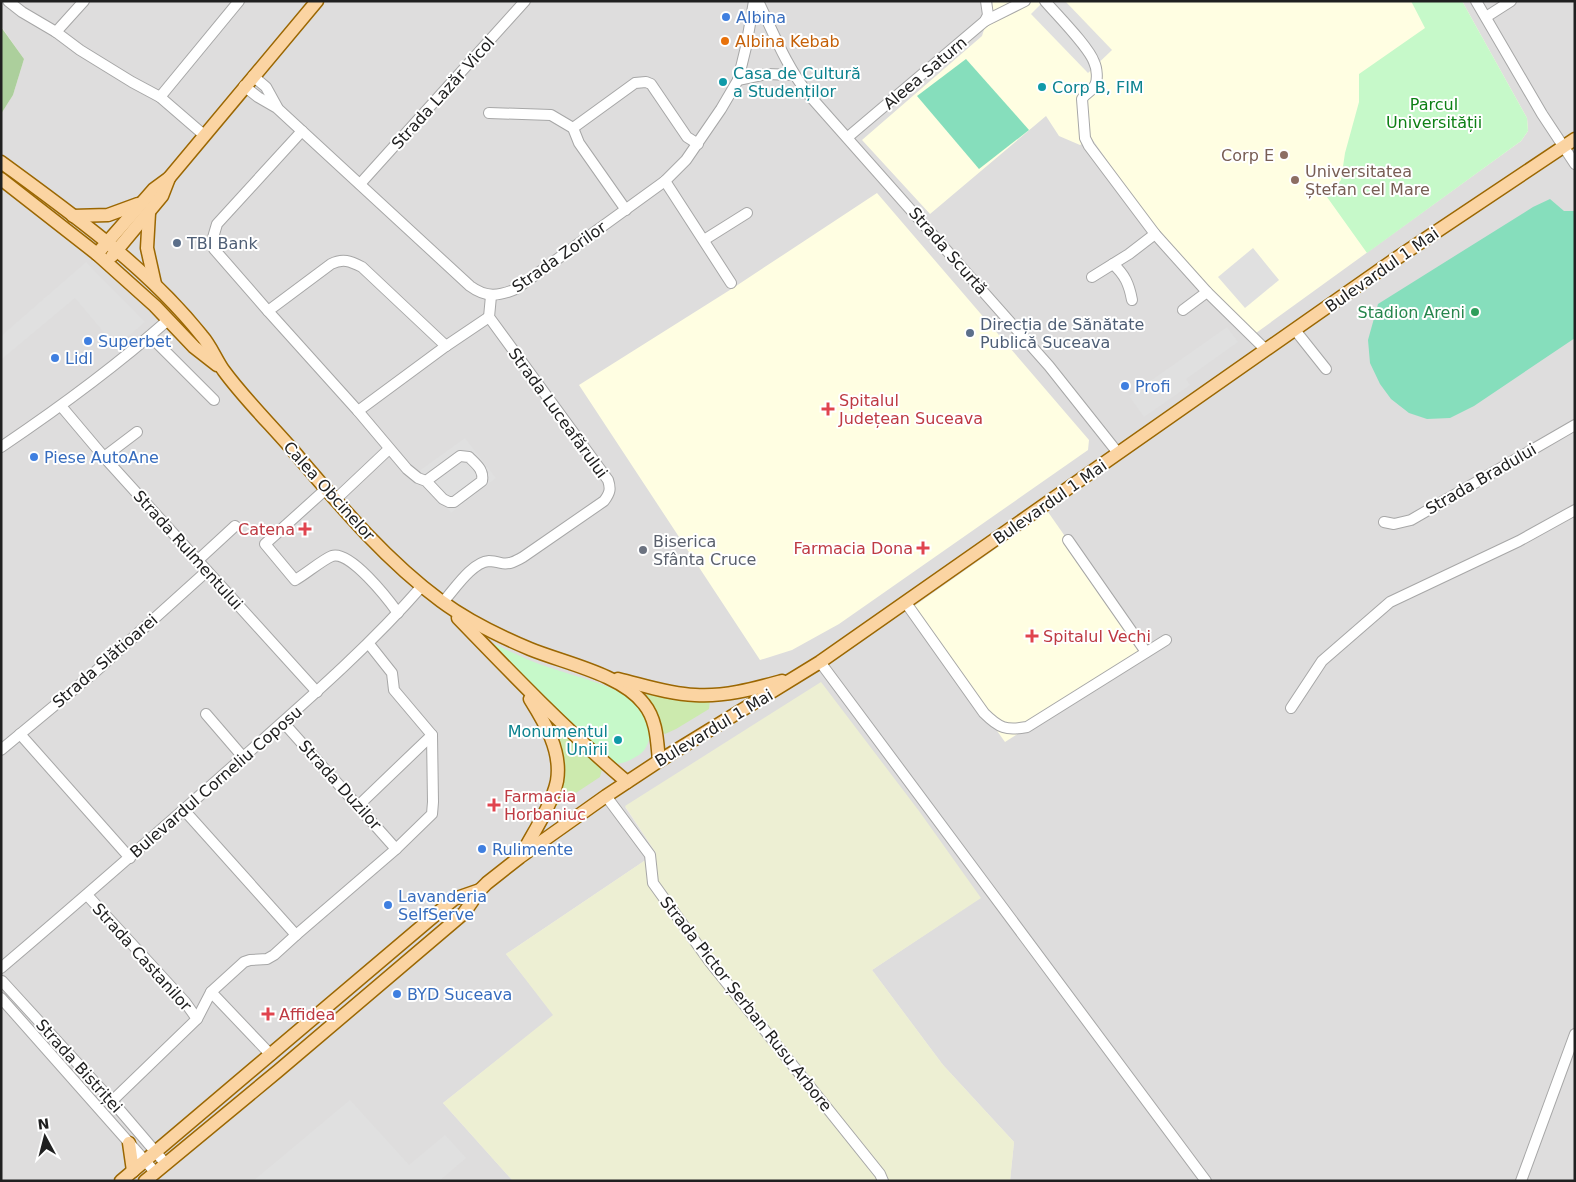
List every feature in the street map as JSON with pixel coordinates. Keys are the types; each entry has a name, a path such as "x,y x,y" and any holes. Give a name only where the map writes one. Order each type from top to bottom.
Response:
{"main road":[{"path":"97,254 106,243 146,207 162,196 169,178 315,2"},
{"name":"Bulevardul 1 Mai","path":"480,890 520,857 606,796 659,761 820,662 1266,350 1575,139"},
{"name":"Calea Obcinelor","path":"1,162 73,216 155,284 203,337 225,372 335,500 377,545 422,586 471,620 501,636 569,664 604,675 630,691 645,705 654,722 659,761"},
{"name":"Calea Obcinelor","path":"1,179 97,254 155,306 194,347 225,372"},
{"path":"73,216 108,215 146,207"},
{"path":"106,263 117,251 146,207"},
{"path":"146,207 147,248 155,284"},
{"name":"Calea Obcinelor","path":"443,602 519,682 580,742 627,782"},
{"path":"604,675 693,695 710,695 753,689 799,676"},
{"path":"519,682 543,720 551,738 556,755 558,774 553,794 520,857"},
{"path":"121,1181 454,899 480,890"},
{"path":"150,1177 464,913 480,890"},
{"path":"129,1143 133,1171"}],"street":[{"path":"8,1 87,54 160,97 204,135"},
{"path":"56,32 84,1"},
{"path":"160,97 238,1"},
{"name":"Strada Lazăr Vicol","path":"360,184 525,1"},
{"name":"Strada Zorilor","path":"244,86 277,108 470,286 478,292 491,296 503,294 516,289 626,210 664,181 686,160 721,109 738,80 754,1"},
{"name":"Strada Scurtă","path":"758,1 773,36 794,75 809,95 1049,366 1118,453"},
{"path":"985,21 988,15 986,1"},
{"name":"Aleea Saturn","path":"848,137 985,21 1025,1"},
{"path":"1045,1 1087,50 1094,62 1096,84 1082,99 1085,138 1088,146 1156,234 1208,292 1266,350"},
{"path":"1476,1 1562,147 1575,164"},
{"path":"1486,18 1511,1"},
{"path":"738,80 767,74 794,75"},
{"name":"Strada Zorilor","path":"253,76 266,88 277,108"},
{"path":"573,128 635,83 646,82 651,84 687,137 698,144"},
{"path":"489,113 551,115 573,128 579,143 626,210"},
{"path":"302,131 217,224 212,241 214,249 358,411 389,449 418,478 426,481 443,499 454,502 482,481 482,471 469,457 460,456 426,481"},
{"path":"664,181 704,240 730,283"},
{"path":"704,240 746,213"},
{"path":"1092,277 1156,234"},
{"path":"268,311 331,264 340,260 350,261 362,267 446,346"},
{"path":"1112,264 1123,274 1129,286 1132,300"},
{"path":"1183,310 1208,292"},
{"path":"358,411 446,346 489,317 491,296"},
{"name":"Strada Luceafărului","path":"443,602 474,568 482,562 491,560 503,564 511,563 523,557 604,501 609,494 610,488 608,480 489,317"},
{"path":"1,447 61,406 168,320"},
{"path":"1295,330 1326,370"},
{"path":"150,336 214,400"},
{"name":"Strada Rulmentului","path":"61,406 197,561 317,692"},
{"name":"Strada Bradului","path":"1384,522 1394,524 1411,520 1575,425"},
{"path":"104,457 137,432"},
{"path":"335,500 389,449"},
{"path":"326,489 265,544 296,580 333,556 344,557 355,565 398,613"},
{"path":"1291,708 1322,661 1390,602 1520,541 1575,510"},
{"path":"197,561 235,526"},
{"path":"1068,540 1146,652"},
{"name":"Strada Slătioarei","path":"1,750 143,630 207,571"},
{"name":"Bulevardul Corneliu Coposu","path":"2,976 86,895 284,722 369,644 422,586"},
{"path":"906,603 984,713 1003,728 1014,730 1027,728 1166,640"},
{"path":"112,1101 197,1019 211,992 244,962 267,960 274,955 396,849 432,814 434,802 432,735 394,690 392,673 369,644"},
{"path":"820,662 1206,1181"},
{"path":"206,714 243,758"},
{"name":"Strada Duzilor","path":"284,722 396,849"},
{"path":"20,734 130,858"},
{"path":"359,805 432,735"},
{"name":"Strada Pictor Șerban Rusu Arbore","path":"606,796 650,855 653,884 710,962 880,1174 883,1181"},
{"path":"184,810 296,934"},
{"name":"Strada Castanilor","path":"86,895 185,1002 197,1019"},
{"name":"Strada Bistriței","path":"2,976 165,1163"},
{"path":"211,992 271,1055"},
{"name":"Strada Bistriței","path":"1,998 144,1161 150,1177"},
{"path":"1520,1181 1575,1034"}],"shaded area":[{"path":"1,1 1575,1 1575,1181 1010,1181 1014,1142 943,1065 872,970 980,898 625,807 656,853 506,954 554,1015 443,1103 513,1181 1,1181 1,114 13,95 24,59 1,26"},
{"name":"Universitatea Ștefan cel Mare","path":"993,1 1462,1 1527,118 1528,131 1521,141 1256,333 1211,290 1150,221 1092,139 1080,145 1059,136 1046,116 930,214 862,140 982,36"},
{"path":"1044,1 1065,1 1112,50 1088,73 1031,14"},
{"name":"Spitalul Județean Suceava","path":"877,193 1089,440 1088,450 839,624 792,650 760,660 579,385 733,288"},
{"path":"1253,248 1279,280 1245,308 1218,277"},
{"path":"86,262 145,322 116,347 75,298 2,359 1,336"},
{"path":"1227,327 1238,342 1186,379 1190,385 1144,417 1129,396"},
{"path":"465,438 496,478 451,513 419,471"},
{"name":"Spitalul Vechi","path":"1048,512 1146,652 1005,742 910,609"},
{"path":"821,682 919,811 981,898 872,970 943,1065 1014,1142 1010,1181 513,1181 443,1103 553,1015 506,954 656,853 625,806"},
{"path":"350,1100 409,1165 445,1135 466,1158 439,1181 253,1181"}],"green space":[{"name":"Parcul Universității","path":"1411,1 1462,1 1527,118 1528,131 1521,141 1367,253 1327,197 1341,180 1345,153 1359,102 1359,74 1425,28"},
{"path":"1,27 24,59 13,95 1,114"},
{"path":"966,59 1029,130 979,169 917,96"},
{"name":"Stadion Areni","path":"1550,199 1564,211 1575,211 1575,338 1474,406 1450,418 1427,419 1409,413 1391,399 1380,384 1370,363 1368,340 1378,304 1533,207"},
{"path":"485,640 524,658 613,689 633,700 644,711 650,727 650,735 645,749 639,755 627,761 615,763 572,727 528,680"},
{"path":"645,693 710,701 709,709 665,734 662,732 653,706"},
{"path":"542,711 570,741 602,769 600,777 553,808 559,794"}],"place":[{"name":"Albina","path":"726,17"},
{"name":"Albina Kebab","path":"725,41"},
{"name":"Casa de Cultură a Studenților","path":"723,82"},
{"name":"Corp B, FIM","path":"1042,87"},
{"name":"Corp E","path":"1284,155"},
{"name":"Universitatea Ștefan cel Mare","path":"1295,180"},
{"name":"TBI Bank","path":"177,243"},
{"name":"Stadion Areni","path":"1475,312"},
{"name":"Direcția de Sănătate Publică Suceava","path":"970,333"},
{"name":"Superbet","path":"88,341"},
{"name":"Lidl","path":"55,358"},
{"name":"Profi","path":"1125,386"},
{"name":"Spitalul Județean Suceava","path":"828,409"},
{"name":"Piese AutoAne","path":"34,457"},
{"name":"Catena","path":"305,529"},
{"name":"Farmacia Dona","path":"923,548"},
{"name":"Biserica Sfânta Cruce","path":"643,550"},
{"name":"Spitalul Vechi","path":"1032,636"},
{"name":"Monumentul Unirii","path":"618,740"},
{"name":"Farmacia Horbaniuc","path":"494,805"},
{"name":"Rulimente","path":"482,849"},
{"name":"Lavanderia SelfServe","path":"388,905"},
{"name":"BYD Suceava","path":"397,994"},
{"name":"Affidea","path":"268,1014"}]}
